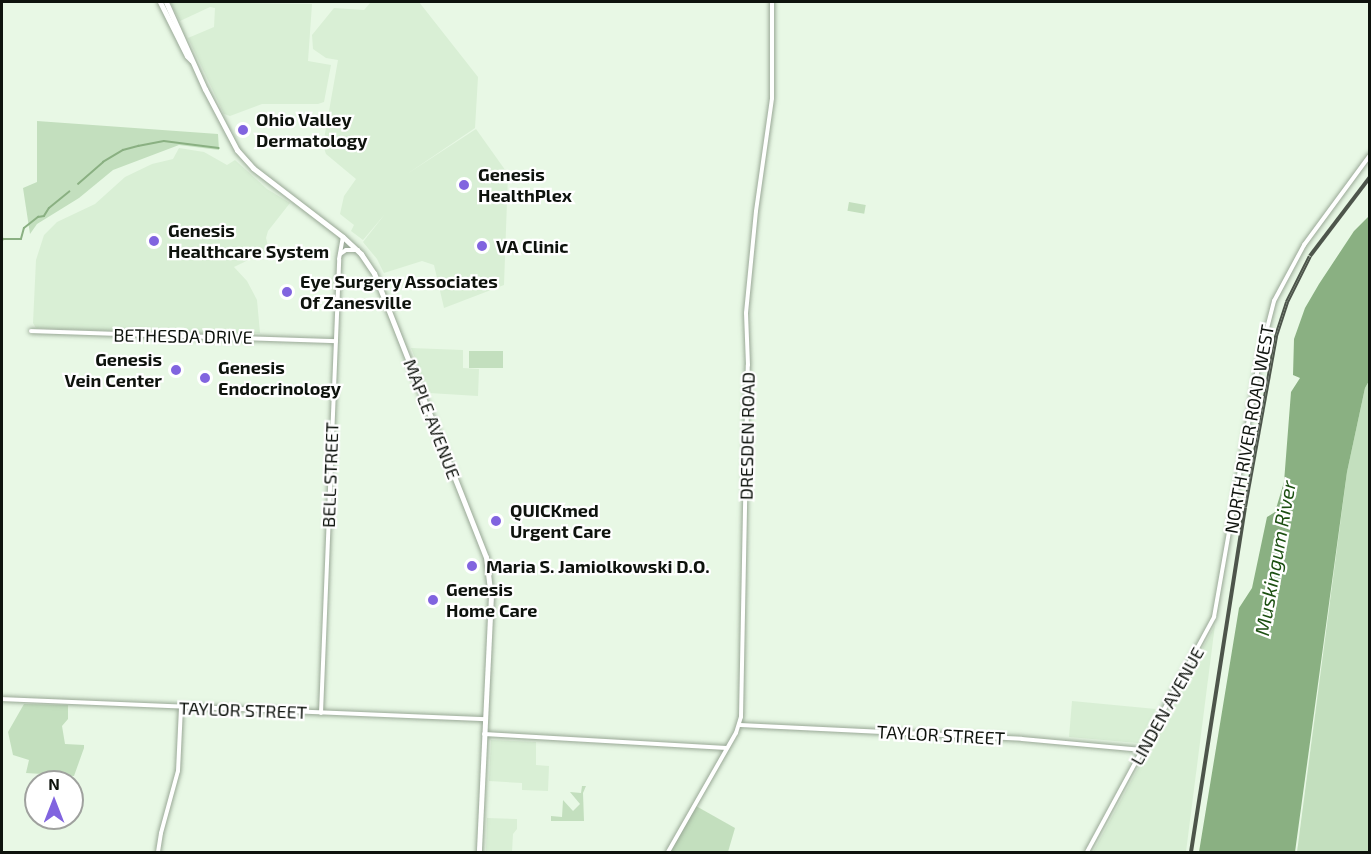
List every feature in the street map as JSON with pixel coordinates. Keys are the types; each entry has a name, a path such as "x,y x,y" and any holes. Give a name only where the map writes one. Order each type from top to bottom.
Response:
{"main road":[{"name":"MAPLE AVENUE","path":"160,2 229,138 242,156 253,168 358,250 374,273 489,567 491,597 479,852"},
{"name":"MAPLE AVENUE","path":"166,2 191,54 191,60"}],"street":[{"name":"DRESDEN ROAD","path":"668,852 740,725 748,378 746,313 756,211 772,98 772,2"},
{"name":"NORTH RIVER ROAD WEST","path":"1226,552 1262,346 1275,301 1304,245 1370,155"},
{"name":"BELL STREET","path":"321,713 339,255 343,237"},
{"path":"339,255 346,250 358,250"},
{"name":"BETHESDA DRIVE","path":"31,331 336,341"},
{"name":"LINDEN AVENUE","path":"1087,852 1212,622 1226,552"},
{"name":"TAYLOR STREET","path":"2,699 485,719"},
{"path":"158,852 178,771 181,707"},
{"name":"TAYLOR STREET","path":"740,725 1020,739 1143,750"},
{"path":"484,734 727,748"}],"shaded area":[{"path":"170,2 312,4 308,61 331,65 324,102 318,104 262,104 230,116 224,114 188,38 214,27 215,8 210,7 180,21"},
{"path":"371,2 419,2 478,77 475,128 407,174 476,129 508,174 504,285 444,308 434,265 422,261 384,273 377,259 363,242 385,214 363,240 351,231 354,225 340,214 344,196 356,179 326,154 323,145 338,60 326,58 313,49 312,35 334,8 364,10"},
{"path":"37,121 218,134 219,150 179,145 113,170 79,198 37,224 30,234 23,188 37,182"},
{"name":"Genesis Healthcare System","path":"179,148 204,152 227,165 235,160 267,189 290,203 268,231 266,238 269,250 234,267 247,281 257,300 260,333 193,334 36,328 33,323 36,260 44,235 57,222 95,204 125,177 152,164 173,159"},
{"path":"849,202 866,205 864,214 847,211"},
{"path":"411,348 463,350 463,368 479,369 478,396 429,393"},
{"path":"469,351 503,351 503,368 469,368"},
{"path":"1369,381 1369,852 1297,852 1347,472 1365,388"},
{"path":"1215,625 1186,852 1093,852"},
{"path":"1072,701 1156,709 1138,743 1069,737"},
{"path":"24,704 68,705 68,719 62,726 65,744 84,745 76,770 27,770 29,760 13,755 8,732"},
{"path":"491,740 536,742 536,765 549,766 548,791 522,790 522,783 489,781"},
{"path":"582,786 586,786 583,793 584,821 551,821 551,816 562,817 563,800 573,811 580,804 570,792 581,793"},
{"path":"696,806 735,828 728,852 670,852"},
{"path":"487,818 517,819 512,852 486,852"}],"water":[{"name":"Muskingum River","path":"1369,216 1369,381 1365,388 1347,472 1295,852 1199,852 1239,608 1252,588 1267,517 1275,512 1284,482 1291,392 1300,378 1293,375 1294,339 1305,308 1319,284 1354,231"}],"waterway":[{"path":"78,184 103,162 123,150 138,146 164,141 219,148"},
{"path":"2,241 3,239 21,239 24,228 38,217 44,216 49,208 69,192"}],"railway":[{"path":"1191,852 1245,507 1276,336 1287,302 1310,256 1370,177"}],"place":[{"name":"Ohio Valley Dermatology","path":"243,130"},
{"name":"Genesis HealthPlex","path":"464,185"},
{"name":"Genesis Healthcare System","path":"154,241"},
{"name":"VA Clinic","path":"482,246"},
{"name":"Eye Surgery Associates Of Zanesville","path":"287,292"},
{"name":"Genesis Vein Center","path":"176,370"},
{"name":"Genesis Endocrinology","path":"205,378"},
{"name":"QUICKmed Urgent Care","path":"496,521"},
{"name":"Maria S. Jamiolkowski D.O.","path":"472,566"},
{"name":"Genesis Home Care","path":"433,600"}]}
